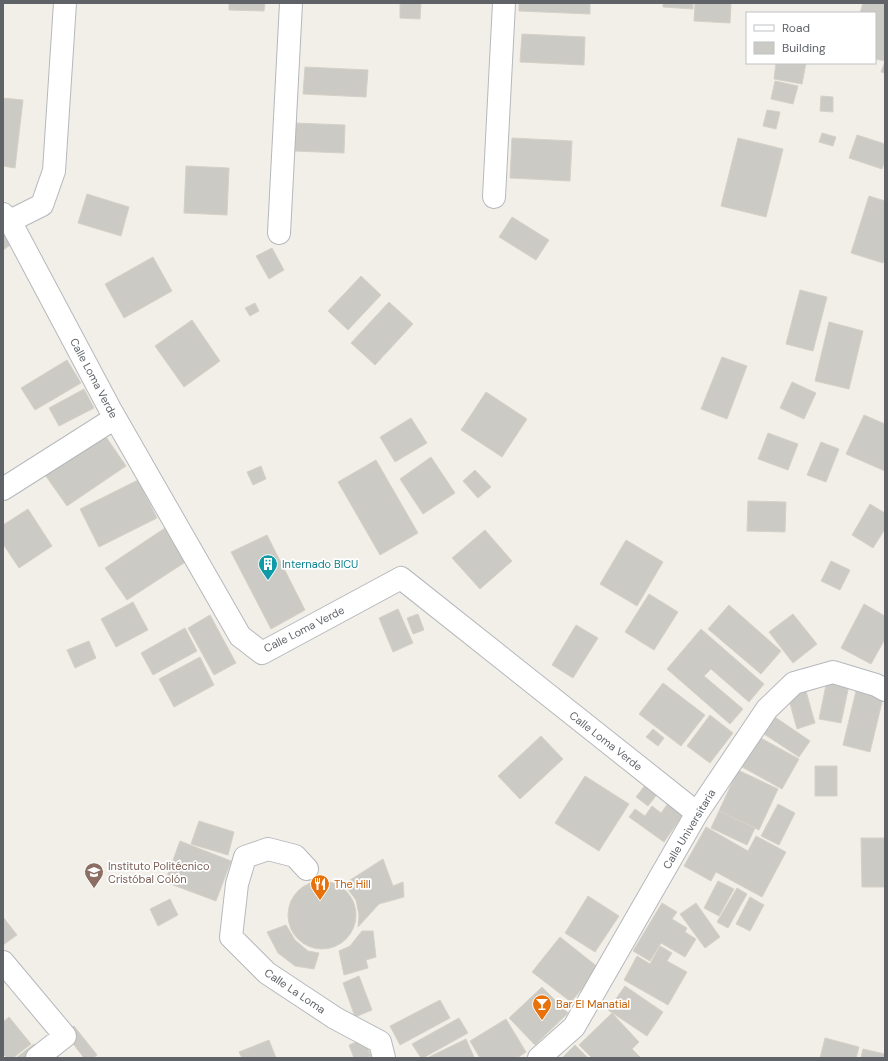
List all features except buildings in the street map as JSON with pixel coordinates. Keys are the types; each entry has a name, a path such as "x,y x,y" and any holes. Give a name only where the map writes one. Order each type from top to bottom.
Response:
{"street":[{"path":"7,218 42,204 54,171 65,3"},
{"path":"279,233 291,3"},
{"path":"494,197 504,3"},
{"name":"Calle Loma Verde","path":"7,218 115,418 240,636 262,653 401,578 697,813"},
{"path":"3,489 115,418"},
{"name":"Calle Universitaria","path":"539,1058 574,1027 697,813 767,709 794,683 833,672 876,685 885,690"},
{"name":"Calle La Loma","path":"307,869 295,856 268,849 246,857 237,884 231,937 267,973 335,1018 380,1042 384,1058"},
{"path":"3,962 65,1036 37,1058"}],"place":[{"name":"Internado BICU","path":"268,581"},
{"name":"Instituto Politécnico Cristóbal Colón","path":"94,889"},
{"name":"The Hill","path":"320,901"},
{"name":"Bar El Manatial","path":"542,1021"}]}
